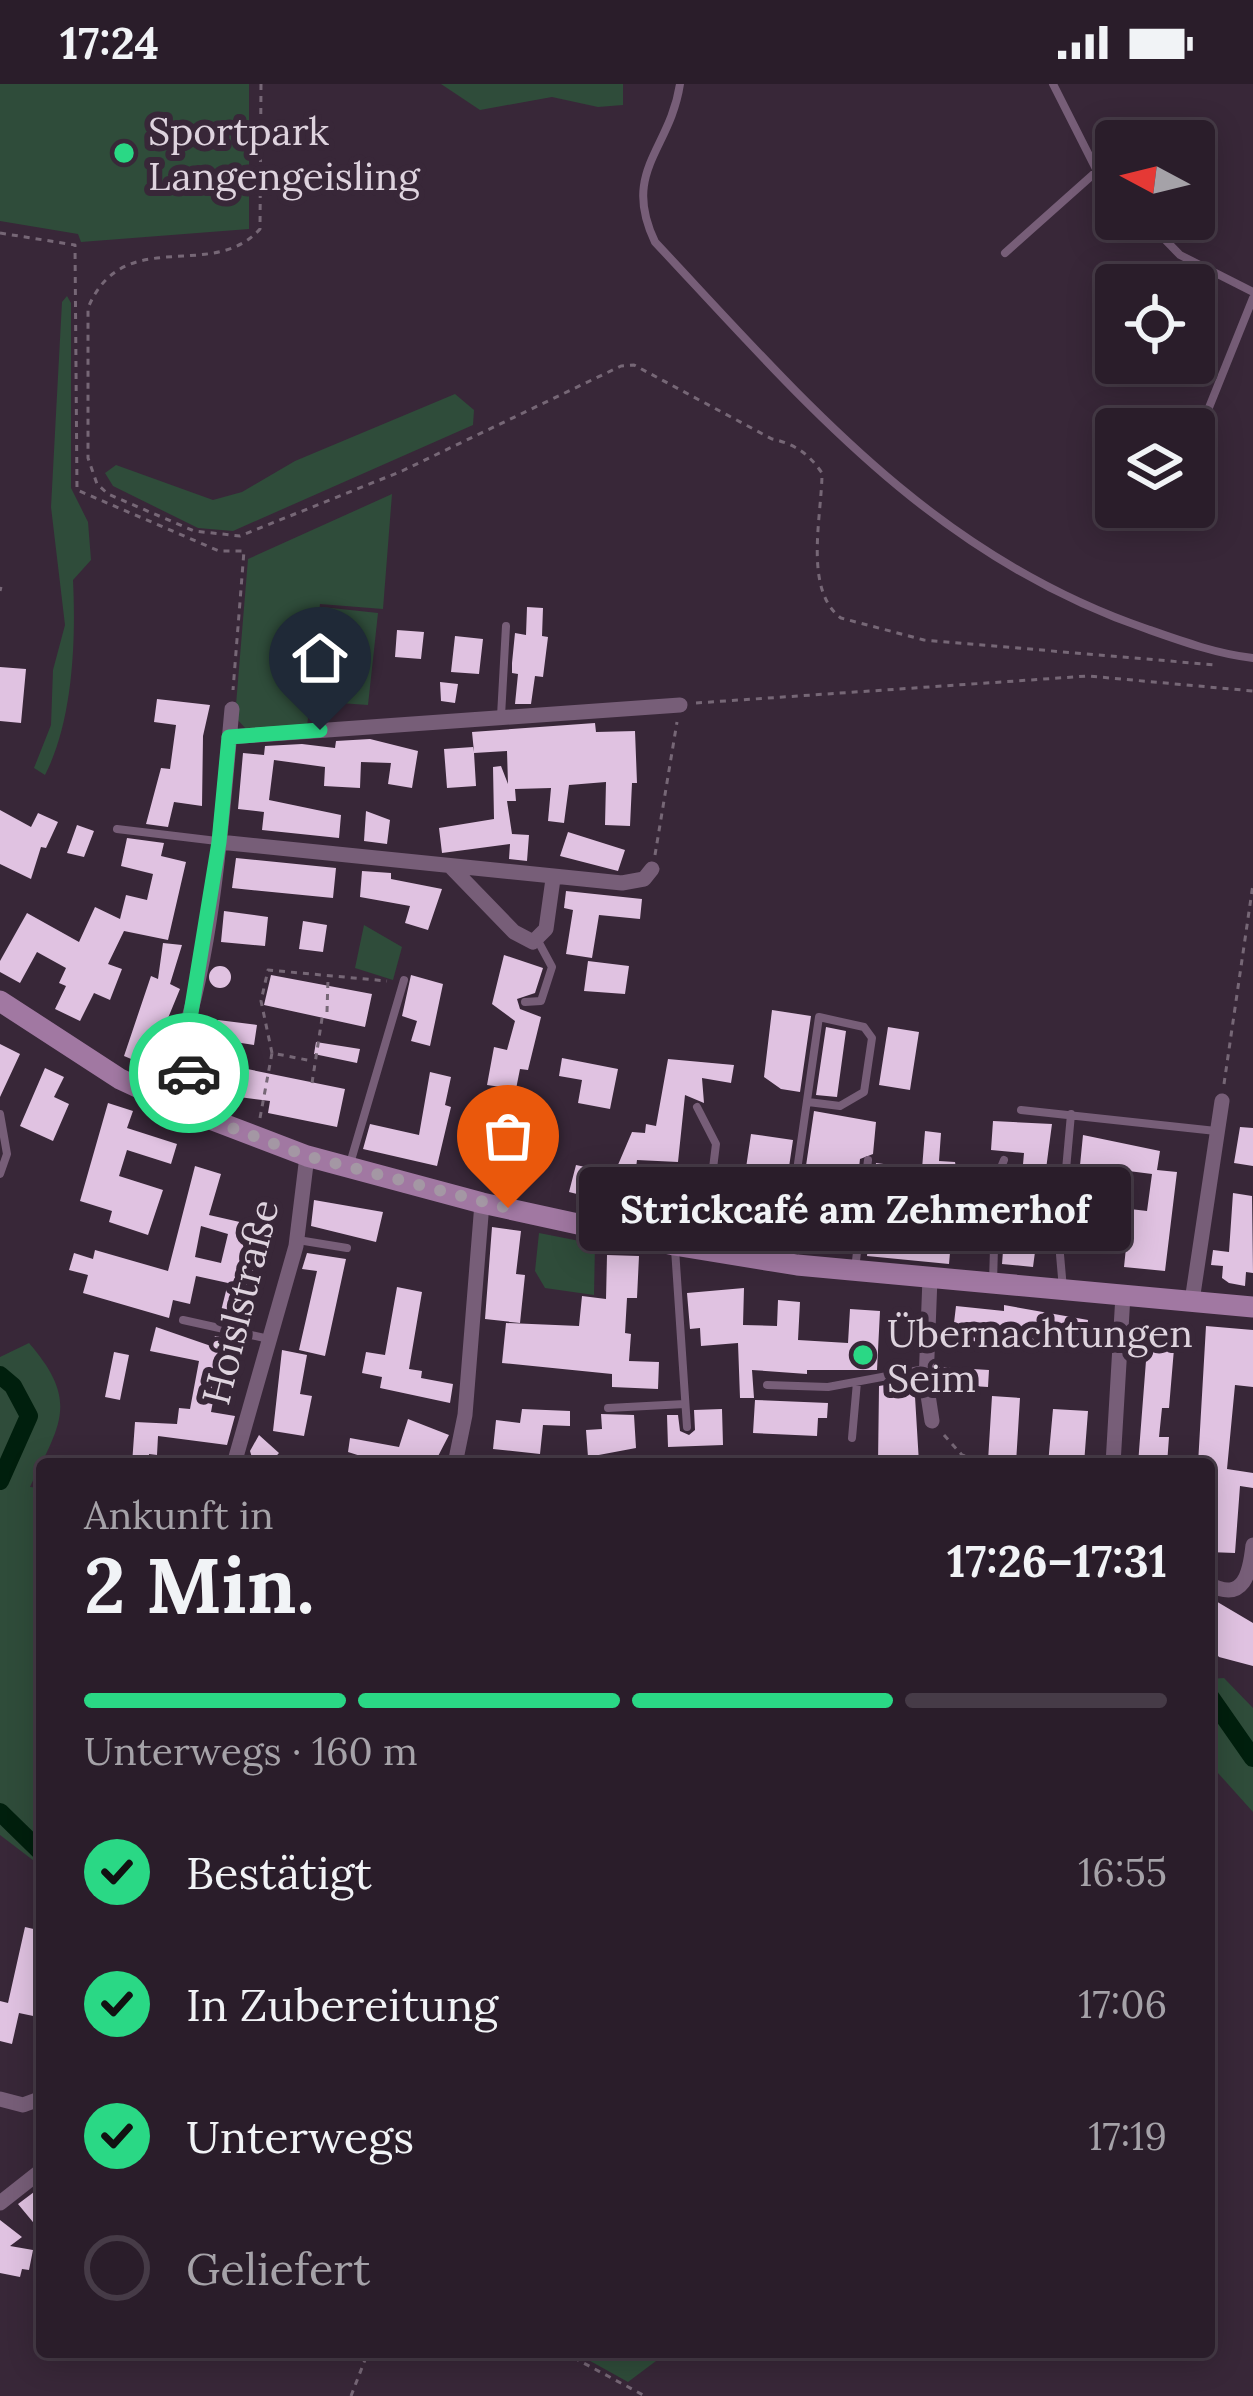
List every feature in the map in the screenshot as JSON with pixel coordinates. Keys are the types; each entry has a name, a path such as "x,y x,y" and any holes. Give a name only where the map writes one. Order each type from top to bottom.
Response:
{"main road":[{"path":"1,1004 153,1096 189,1112 307,1156 482,1203 674,1245 784,1263 1253,1306"}],"street":[{"path":"229,737 680,705"},
{"path":"189,1112 187,1037 219,842 232,710"},
{"path":"219,842 553,879 636,882 652,868"},
{"path":"452,868 514,932 537,940 545,929 553,879"},
{"path":"153,1096 167,1080 187,1037"},
{"path":"1192,1301 1222,1102"},
{"name":"Hoislstraße","path":"236,1458 297,1240 307,1156"},
{"path":"456,1458 465,1415 482,1203"},
{"path":"930,1278 926,1369 932,1421"},
{"path":"1113,1458 1123,1295"},
{"path":"1215,1588 1240,1588 1248,1580 1253,1544"},
{"path":"0,2099 36,2104"},
{"path":"0,2203 36,2175"}],"lane":[{"path":"680,84 672,123 642,177 643,218 655,242 854,453 906,497 1018,572 1115,618 1253,658"},
{"path":"1053,84 1095,167"},
{"path":"1005,253 1095,173"},
{"path":"1166,240 1180,254 1253,295 1209,408"},
{"path":"501,718 506,626"},
{"path":"117,829 219,842"},
{"path":"525,1002 542,1001 552,967 537,940"},
{"path":"349,1168 404,980"},
{"path":"784,1263 819,1017 853,1020 864,1027 872,1038 864,1092 840,1106 808,1102"},
{"path":"697,1107 716,1144 703,1250"},
{"path":"1021,1110 1217,1131"},
{"path":"0,1114 7,1154 0,1174"},
{"path":"1063,1203 1071,1114"},
{"path":"854,1270 868,1160"},
{"path":"993,1284 996,1180 1004,1160"},
{"path":"297,1240 347,1248"},
{"path":"1059,1244 1063,1290"},
{"path":"674,1245 687,1427"},
{"path":"183,1320 271,1340"},
{"path":"767,1385 828,1387 926,1369"},
{"path":"852,1438 857,1382"},
{"path":"608,1408 685,1404"}],"path":[{"path":"261,84 260,229 229,248 117,268 95,291 88,308 88,458 97,484 108,494 194,531 240,536 402,471 621,366 634,365 772,439 792,443 814,461 822,473 819,581 830,610 841,618 924,640 1194,666 1218,665 1234,656"},
{"path":"0,232 75,245 77,490 219,551 244,551 232,710"},
{"path":"652,868 680,705 1088,676 1253,691"},
{"path":"1222,1102 1253,884"},
{"path":"259,1124 272,1053 261,1001 268,970 360,982 363,969"},
{"path":"313,984 315,976"},
{"path":"362,976 387,981"},
{"path":"312,1083 328,978"},
{"path":"272,1053 312,1061"},
{"path":"932,1421 962,1455 972,1458"},
{"path":"351,2396 366,2358"},
{"path":"573,2358 645,2396"}],"green space":[{"name":"Sportpark Langengeisling","path":"0,84 249,84 249,229 81,242 78,234 0,221"},
{"path":"441,84 623,84 623,105 598,107 552,97 480,110"},
{"path":"67,296 71,303 71,488 88,522 91,560 73,580 71,680 62,730 45,775 34,768 51,725 53,670 65,625 51,507 62,302"},
{"path":"455,394 474,410 473,425 233,531 198,528 113,486 105,473 116,465 213,500 242,492 295,461"},
{"path":"392,494 383,609 320,604 307,727 247,730 235,717 248,559"},
{"path":"322,607 378,613 368,705 312,701"},
{"path":"364,925 402,947 393,980 355,968"},
{"path":"539,1233 595,1244 594,1295 545,1288 535,1271"},
{"path":"29,1343 45,1364 60,1398 56,1429 44,1458 36,1458 30,1487 36,1488 36,1862 0,1835 0,1357"},
{"path":"1224,1678 1253,1708 1253,1812 1215,1770 1215,1679"},
{"path":"585,2358 660,2358 628,2382"}],"building":[{"path":"527,607 543,608 542,636 548,637 543,677 535,676 531,704 515,704 515,633 526,635"},
{"path":"397,630 424,632 421,659 395,657"},
{"path":"455,636 483,639 479,674 451,672"},
{"path":"0,667 26,669 21,723 0,721"},
{"path":"440,682 458,684 455,703 441,701"},
{"path":"157,699 210,705 203,736 202,806 174,802 168,827 146,824 161,768 170,769 176,725 154,722"},
{"path":"595,723 596,732 635,731 637,783 632,783 630,826 605,825 606,782 569,785 564,823 548,821 551,788 515,789 516,801 507,801 512,834 529,835 527,861 509,859 510,844 442,853 439,828 494,819 493,767 501,766 508,784 507,751 474,753 476,786 447,788 444,749 473,747 474,752 472,732"},
{"path":"370,739 418,751 412,788 388,784 391,763 361,762 360,788 324,786 325,767 274,760 269,800 341,815 339,838 262,830 264,812 238,809 243,753 264,755 265,746 335,748 336,741"},
{"path":"0,810 31,827 38,813 58,822 46,848 41,847 31,879 0,864"},
{"path":"366,811 390,820 387,844 364,841"},
{"path":"77,825 94,831 84,857 67,853"},
{"path":"568,832 625,850 618,871 560,856"},
{"path":"127,838 164,843 161,856 186,862 168,940 124,931 108,964 122,969 110,1000 94,993 80,1021 55,1009 66,986 59,983 66,968 37,952 20,983 0,972 0,961 27,913 79,942 95,907 120,919 126,895 147,900 153,874 121,866"},
{"path":"236,858 336,868 333,898 232,888"},
{"path":"362,871 391,873 391,879 442,889 428,930 405,923 410,906 360,897"},
{"path":"566,891 642,899 640,919 599,915 592,958 566,954 573,910 564,908"},
{"path":"224,911 268,917 265,946 221,942"},
{"path":"303,921 327,925 323,952 299,949"},
{"path":"163,943 182,945 170,984 180,989 159,1040 167,1043 155,1069 124,1056 151,976 158,979"},
{"path":"504,955 543,968 535,993 517,999 520,1009 541,1017 528,1070 520,1069 516,1089 487,1085 494,1047 507,1050 515,1021 492,1004"},
{"path":"588,961 629,966 625,994 584,991"},
{"path":"220,966 231,977 220,988 209,977"},
{"path":"271,975 372,994 365,1027 264,1005"},
{"path":"411,975 443,984 430,1046 411,1041 417,1021 402,1016"},
{"path":"772,1010 811,1016 800,1092 781,1089 764,1077"},
{"path":"218,1020 257,1025 254,1045 216,1039"},
{"path":"826,1027 846,1031 837,1097 816,1095"},
{"path":"888,1027 919,1032 910,1090 879,1085"},
{"path":"316,1042 360,1049 357,1063 314,1054"},
{"path":"0,1044 20,1054 0,1097"},
{"path":"562,1058 618,1069 610,1109 578,1103 582,1080 559,1076"},
{"path":"668,1059 734,1065 731,1083 702,1078 704,1103 685,1095 678,1162 637,1160 634,1183 675,1190 669,1222 617,1212 618,1204 603,1200 632,1132 645,1133 646,1124 656,1126"},
{"path":"213,1062 345,1089 337,1127 268,1113 270,1101 209,1093"},
{"path":"45,1068 64,1077 54,1097 69,1104 53,1141 20,1126"},
{"path":"430,1072 451,1077 445,1105 451,1107 437,1166 363,1149 370,1124 419,1135"},
{"path":"484,1096 501,1102 496,1127 507,1129 500,1165 472,1159"},
{"path":"108,1103 133,1111 127,1128 177,1144 171,1164 127,1150 119,1176 163,1190 148,1235 109,1222 112,1211 80,1201"},
{"path":"814,1111 876,1122 873,1154 860,1159 853,1220 827,1217 828,1203 801,1200"},
{"path":"993,1121 1052,1124 1033,1267 1002,1264 1008,1186 1021,1187 1024,1153 991,1150"},
{"path":"1240,1127 1253,1128 1253,1166 1234,1163"},
{"path":"925,1131 941,1133 939,1161 955,1162 957,1173 949,1264 867,1256 876,1163 922,1169"},
{"path":"751,1134 793,1140 778,1241 713,1231 719,1191 742,1195"},
{"path":"1083,1135 1160,1151 1157,1170 1177,1172 1165,1271 1124,1267 1130,1209 1147,1211 1152,1174 1113,1169 1112,1177 1102,1176 1095,1247 1072,1246"},
{"path":"576,1165 599,1170 593,1198 569,1192"},
{"path":"195,1166 221,1174 209,1215 253,1225 257,1208 277,1213 272,1234 265,1232 248,1326 219,1319 228,1283 196,1276 190,1304 173,1300 169,1318 83,1293 88,1275 69,1270 74,1253 93,1259 95,1250 168,1271","holes":["201,1226 228,1234 221,1263 195,1257"]},
{"path":"1233,1193 1252,1196 1253,1273 1246,1272 1245,1286 1229,1283 1222,1278 1223,1266 1211,1265 1213,1250 1229,1252"},
{"path":"314,1200 383,1212 376,1242 311,1226"},
{"path":"492,1227 521,1231 516,1274 525,1275 520,1323 485,1319"},
{"path":"307,1253 346,1259 325,1356 299,1350 317,1271 302,1269"},
{"path":"607,1255 639,1256 637,1298 627,1298 629,1361 659,1362 658,1389 612,1387 612,1374 502,1363 506,1323 579,1326 582,1296 606,1299"},
{"path":"397,1287 422,1292 409,1369 422,1371 421,1378 453,1384 450,1403 380,1388 382,1377 362,1373 366,1352 385,1355"},
{"path":"744,1288 743,1325 777,1326 778,1300 800,1302 798,1340 848,1343 850,1309 880,1311 877,1370 807,1370 807,1374 752,1370 754,1398 740,1398 738,1343 701,1346 700,1328 690,1329 687,1293"},
{"path":"1004,1305 1088,1320 1085,1350 952,1340 956,1306 1004,1311"},
{"path":"1206,1326 1253,1330 1253,1387 1235,1385 1227,1469 1253,1473 1253,1488 1240,1486 1235,1553 1215,1552 1215,1458 1198,1458"},
{"path":"156,1327 211,1346 215,1336 244,1342 238,1368 220,1364 211,1412 235,1416 227,1445 158,1436 157,1455 132,1458 135,1422 177,1424 179,1408 190,1409 199,1361 150,1351"},
{"path":"1148,1335 1175,1337 1169,1408 1162,1408 1159,1437 1169,1437 1167,1458 1138,1458"},
{"path":"282,1350 307,1355 300,1394 312,1396 304,1436 273,1431"},
{"path":"114,1352 129,1355 120,1400 105,1397"},
{"path":"939,1367 989,1370 988,1387 939,1384"},
{"path":"914,1380 919,1458 878,1458 879,1386"},
{"path":"992,1396 1020,1398 1016,1458 988,1458"},
{"path":"755,1400 828,1403 827,1418 818,1418 817,1436 753,1433"},
{"path":"522,1409 570,1411 570,1426 543,1425 540,1454 493,1449 496,1420 520,1423"},
{"path":"722,1409 723,1445 668,1447 667,1415 678,1415 680,1431 689,1435 695,1430 694,1410"},
{"path":"1053,1409 1088,1411 1084,1458 1049,1458"},
{"path":"601,1414 634,1415 636,1448 588,1457 586,1430 602,1429"},
{"path":"408,1419 449,1435 437,1458 367,1458 348,1452 350,1438 399,1447"},
{"path":"259,1435 279,1453 274,1458 252,1458 250,1451"},
{"path":"1215,1601 1253,1623 1253,1666 1215,1652"},
{"path":"25,1927 36,1930 36,2017 19,2013 12,2044 0,2041 0,2001 8,2003"},
{"path":"36,2190 36,2226 18,2204"},
{"path":"0,2220 22,2237 10,2246 33,2250 29,2270 22,2269 20,2277 0,2273"}],"waterway":[{"path":"0,1375 13,1386 29,1416 0,1481"},
{"path":"1215,1704 1253,1758"},
{"path":"0,1812 36,1847"}],"way so far":[{"path":"189,1073 189,1112 307,1156 508,1208"}],"place":[{"name":"Sportpark Langengeisling","path":"124,153"},
{"name":"Strickcafé am Zehmerhof","path":"508,1208"},
{"name":"Übernachtungen Seim","path":"863,1355"}],"route":[{"path":"189,1073 187,1037 219,842 229,737 320,730"}]}
